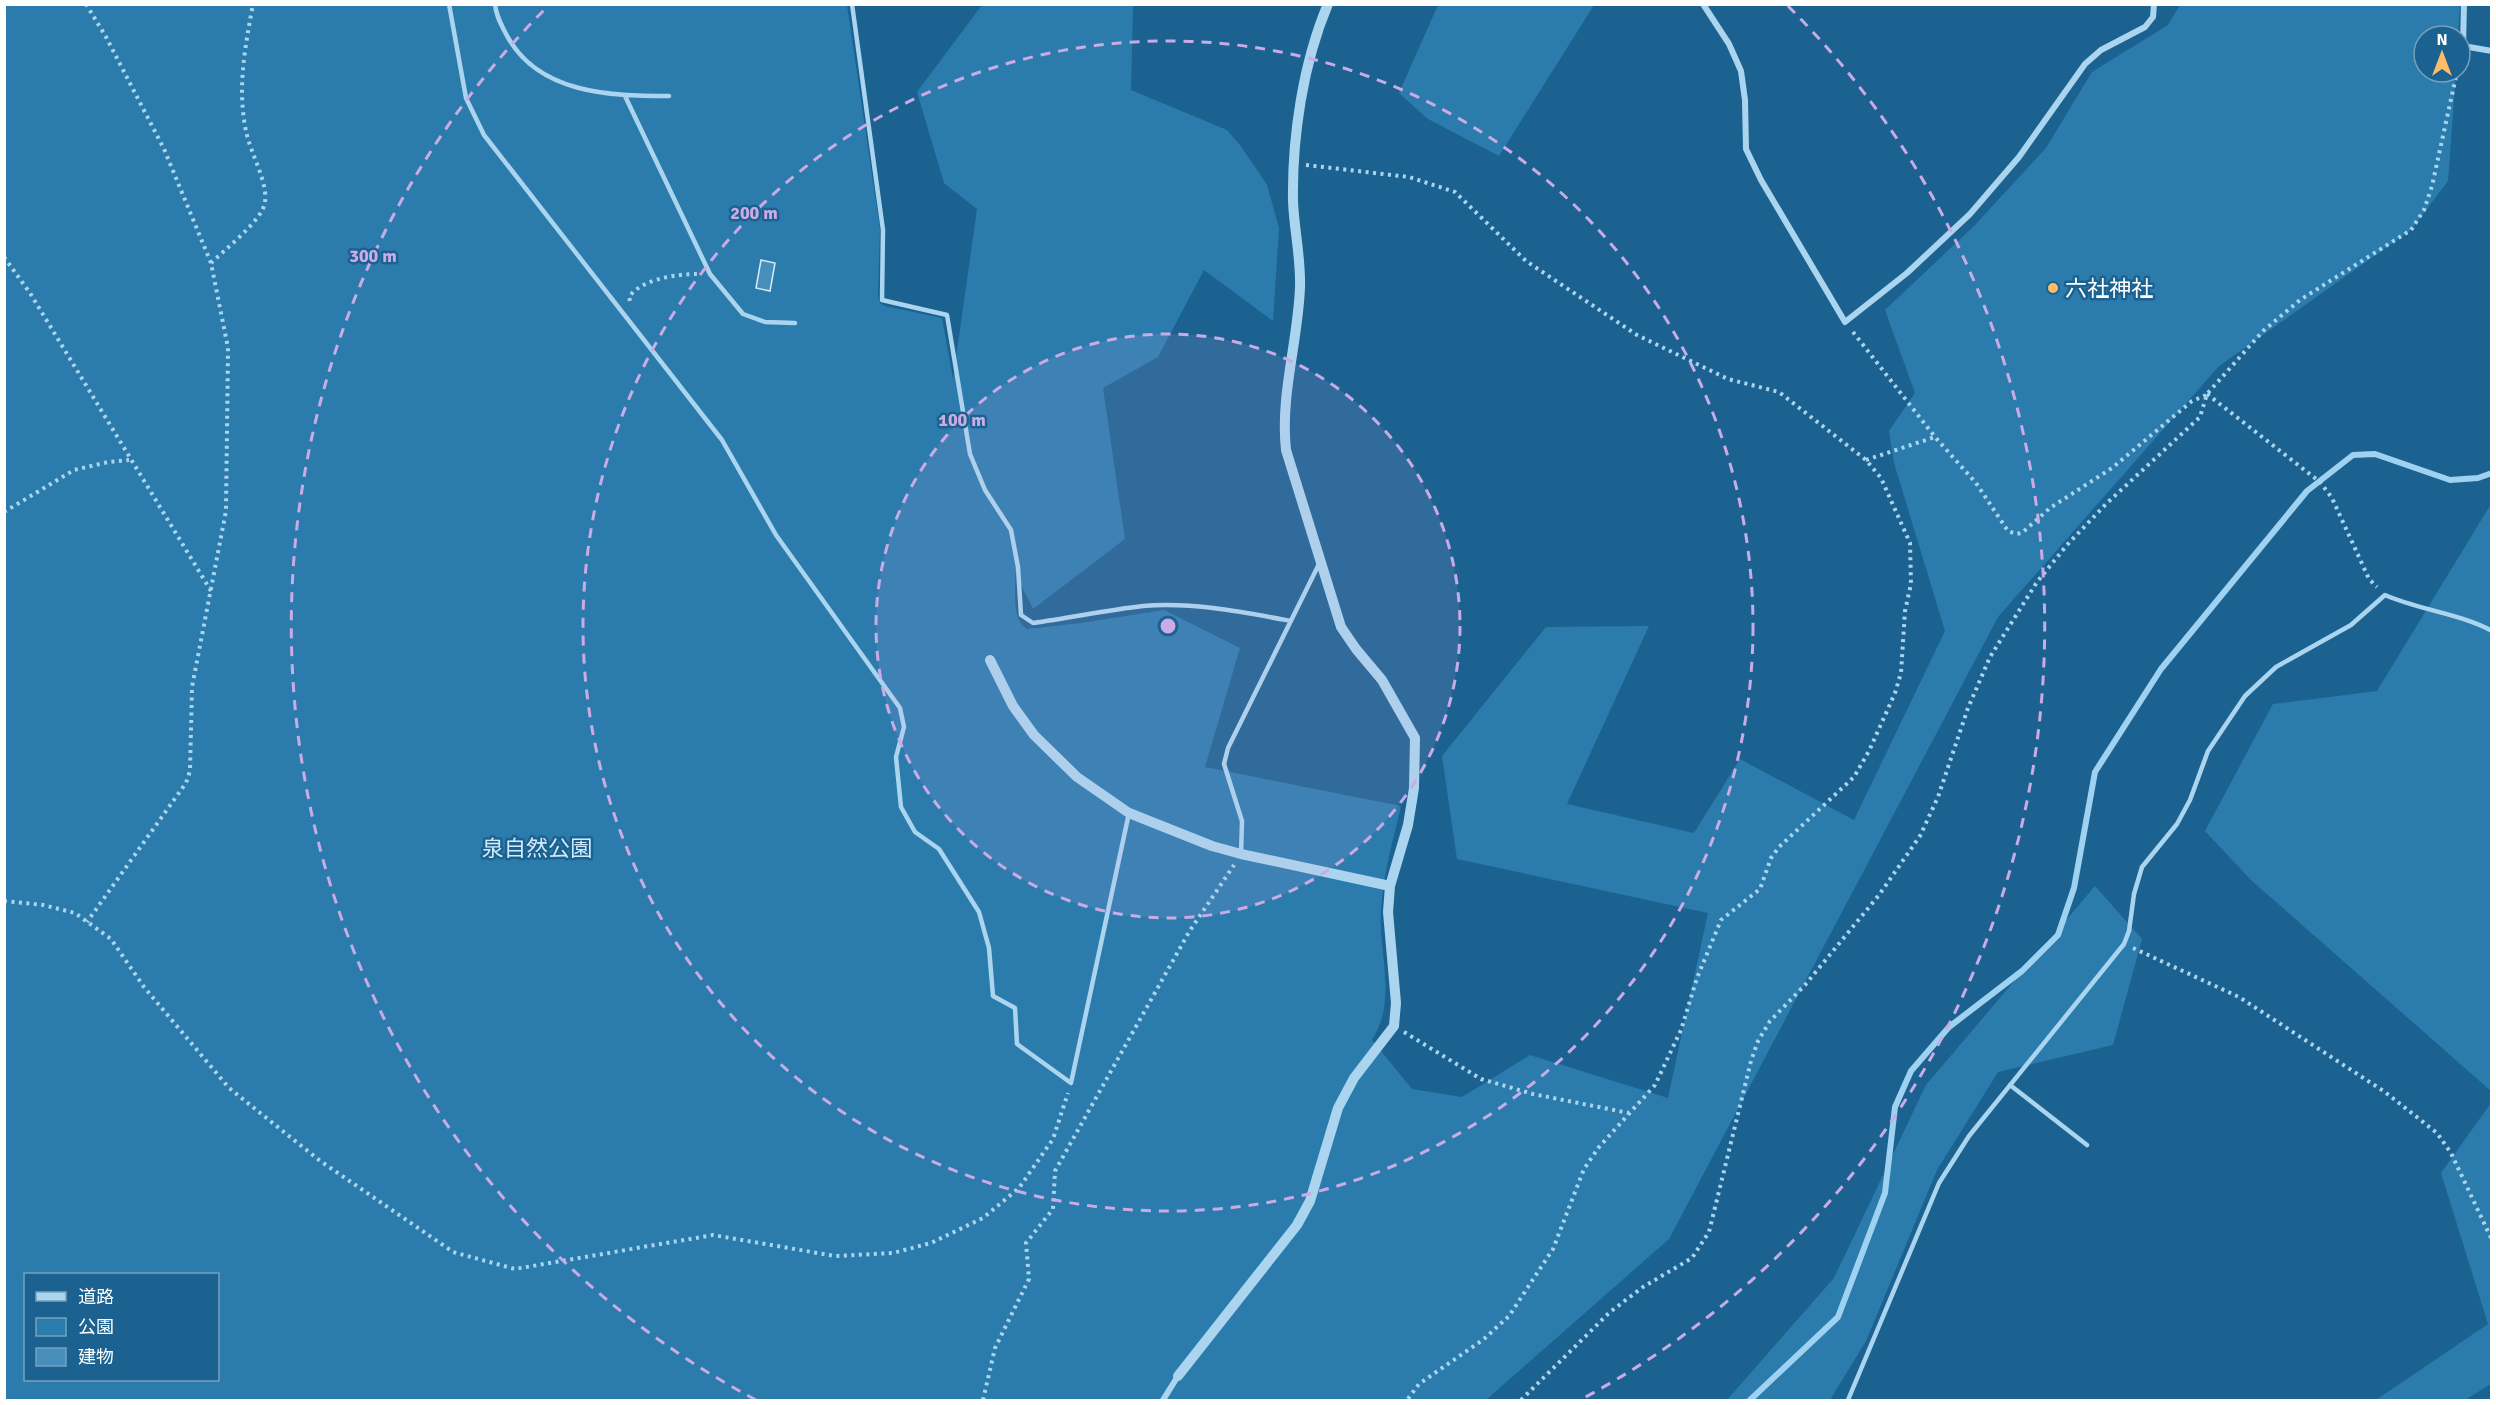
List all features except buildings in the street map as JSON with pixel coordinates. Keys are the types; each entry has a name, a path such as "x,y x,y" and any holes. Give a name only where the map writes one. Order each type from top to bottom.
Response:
{"street":[{"path":"1163,1401 1178,1376 1297,1225 1310,1201 1338,1108 1354,1078 1394,1026 1396,1003 1388,912 1390,886 1408,825 1414,788 1415,738 1382,680 1341,627 1286,450 1283,423 1300,286 1293,201 1302,90 1312,50 1328,4"},
{"path":"1703,4 1729,44 1741,71 1745,100 1746,149 1761,180 1845,322 1907,273 1970,213 2019,157 2085,64 2101,50 2145,27 2153,17 2154,4"},
{"path":"2464,4 2463,46 2492,51"},
{"path":"990,660 1013,706 1034,735 1077,777 1129,813 1212,846 1390,886"}],"lane":[{"path":"449,4 466,98 484,135 722,440 777,535 900,708 904,726 897,757 901,807 915,832 939,849 979,912 989,948 993,996 1015,1008 1017,1044 1071,1083 1129,813"},
{"path":"495,4 495,12 513,48 542,74 570,87 625,96 669,96"},
{"path":"852,4 883,230 882,300 947,315 970,454 985,490 1011,530 1018,567 1021,615 1026,621 1034,623 1145,606 1234,610 1291,621"},
{"path":"625,96 710,273 743,314 765,322 795,323"},
{"path":"1241,854 1242,821 1224,764 1228,748 1321,560"},
{"path":"1848,1401 1939,1183 1970,1136 2124,944 2129,931 2134,894 2142,867 2177,824 2190,800 2208,751 2245,696 2276,667 2351,625 2385,595 2405,604 2472,621 2492,631"},
{"path":"2010,1085 2087,1146"}],"path":[{"path":"86,4 164,149 211,263 228,348 226,511 192,687 190,771 186,783 87,922"},
{"path":"211,263 258,217 266,203 264,188 246,131 241,70 253,4"},
{"path":"1845,322 1935,437 1976,483 2008,531 2016,534 2022,533 2050,508 2112,468 2192,401 2207,394 2263,331 2282,314 2411,230 2424,210 2432,186 2454,84"},
{"path":"1295,164 1409,177 1455,192 1526,261 1638,335 1728,379 1779,392 1866,460 1881,478 1910,543 1911,584 1905,611 1900,673 1895,693 1869,751 1854,777 1779,846 1771,858 1760,889 1721,920 1697,978 1681,1030 1655,1085 1599,1147 1584,1169 1553,1249 1509,1316 1484,1339 1419,1383 1407,1401"},
{"path":"4,257 30,293 129,460 211,591"},
{"path":"628,320 633,311 629,297 642,284 689,274 710,273"},
{"path":"2207,394 2320,482 2332,498 2369,579 2385,595"},
{"path":"1521,1401 1610,1312 1642,1287 1692,1258 1702,1246 1709,1232 1751,1061 1758,1041 1770,1021 1805,985 1879,894 1920,836 1938,796 1968,708 1990,657 2037,582 2067,545 2108,503 2200,417 2207,394"},
{"path":"1866,460 1935,437"},
{"path":"4,512 74,470 129,460"},
{"path":"983,1401 995,1348 1029,1279 1026,1243 1053,1209 1055,1172 1190,932 1241,854"},
{"path":"4,901 75,913 111,939 144,987 229,1088 319,1160 453,1252 515,1269 713,1235 835,1256 893,1254 932,1243 983,1218 1019,1188 1053,1139 1071,1083"},
{"path":"2124,944 2239,997 2385,1092 2437,1133 2451,1153 2492,1240"},
{"path":"1394,1026 1481,1079 1533,1094 1629,1113"}],"green space":[{"name":"泉自然公園","path":"5,5 847,5 880,229 878,297 880,303 885,306 942,318 953,379 977,209 944,183 917,92 982,5 1133,5 1131,90 1227,130 1267,185 1279,228 1273,321 1204,270 1158,357 1103,388 1125,539 1033,609 1015,573 1015,604 1019,619 1027,629 1164,610 1240,648 1205,767 1401,806 1382,897 1384,1008 1380,1024 1372,1040 1412,1089 1462,1097 1530,1055 1668,1098 1708,913 1457,859 1442,756 1546,627 1649,626 1567,804 1694,833 1740,759 1854,820 1945,631 1894,463 1889,431 1915,393 1885,310 1975,225 2046,148 2092,72 2168,25 2180,5 2460,5 2459,24 2412,24 2412,84 2455,84 2448,181 2411,230 2219,366 1998,617 1669,1239 1486,1400 5,1400"},
{"path":"1438,5 1594,5 1499,156 1428,119 1399,93"},
{"path":"2491,504 2491,1091 2251,880 2205,831 2273,704 2377,691"},
{"path":"2095,886 2142,939 2113,1045 1998,1072 1937,1170 1866,1341 1830,1400 1727,1400 1834,1278 1926,1085"},
{"path":"2491,1103 2491,1384 2465,1400 2376,1400 2488,1324 2441,1173"}],"waterway":[{"path":"1750,1400 1838,1317 1885,1193 1895,1107 1911,1071 1949,1027 2022,971 2058,935 2074,888 2095,772 2161,669 2307,491 2353,455 2375,454 2450,480 2478,478 2492,473"}],"place":[{"name":"六社神社","path":"2053,288"}]}
